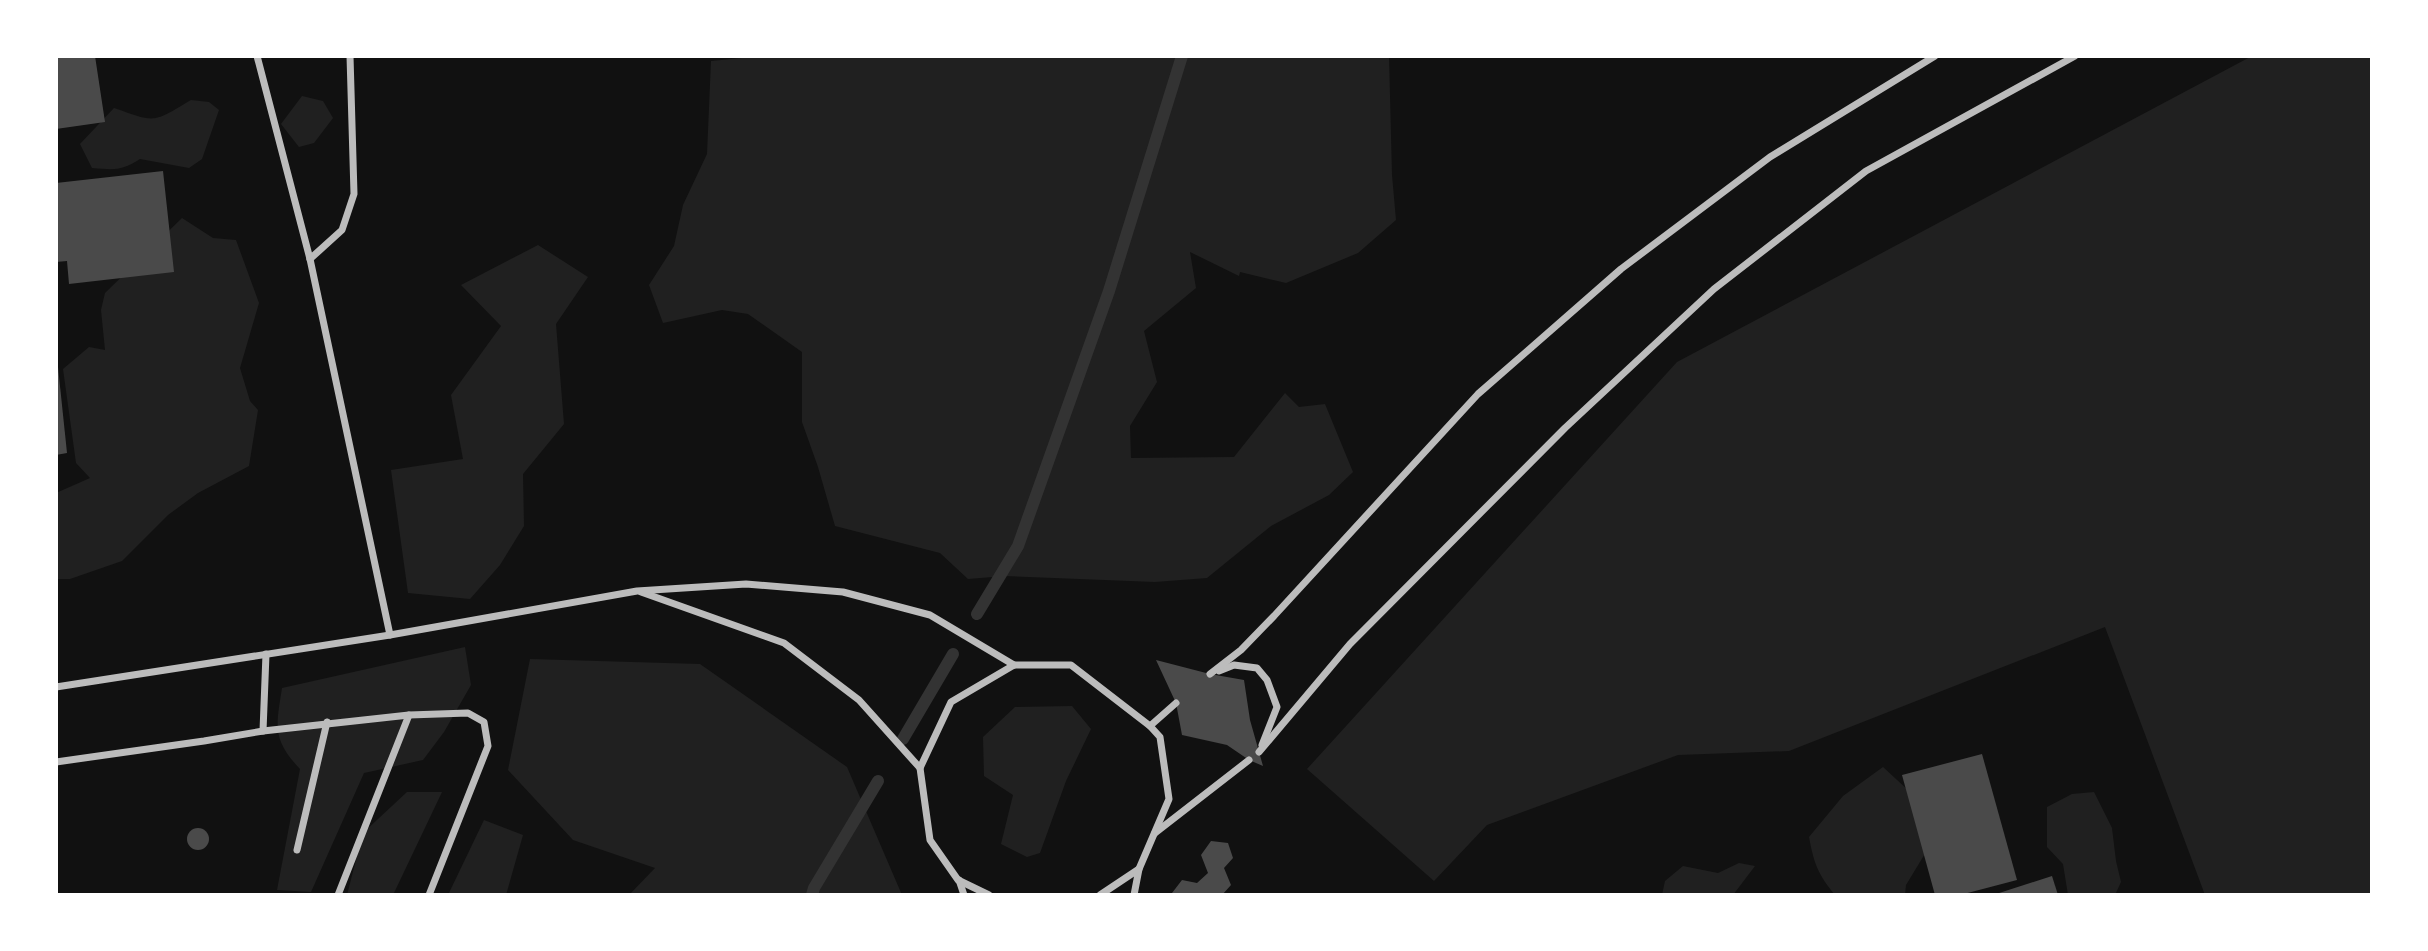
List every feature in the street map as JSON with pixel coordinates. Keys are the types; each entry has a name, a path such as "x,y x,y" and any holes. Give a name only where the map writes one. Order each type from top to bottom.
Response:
{"street":[{"path":"257,56 310,259 390,635"},
{"path":"310,259 342,230 354,194 350,56"},
{"path":"1936,56 1770,157 1621,269 1478,394 1274,616 1241,650 1210,674 1234,665 1257,668 1267,680 1277,707 1259,752 1350,644 1565,428 1714,289 1867,171 2075,56"},
{"path":"56,687 390,635 637,591 746,583 844,592 930,615 1014,665"},
{"path":"637,591 784,643 859,700 920,768"},
{"path":"263,731 265,654"},
{"path":"964,895 958,880 930,840 920,768 951,702 1014,665 1071,664 1150,726 1160,737 1169,799 1139,869 1135,895"},
{"path":"1150,726 1177,703"},
{"path":"56,762 327,722 468,713 484,722 488,746 429,895"},
{"path":"338,895 409,715"},
{"path":"297,850 327,722"},
{"path":"1154,834 1249,760"},
{"path":"1100,895 1139,869"},
{"path":"958,880 989,895"}],"shaded area":[{"path":"762,56 1389,56 1396,220 1358,253 1286,283 1240,272 1239,276 1190,252 1196,288 1144,331 1157,382 1130,426 1131,458 1234,457 1285,393 1299,407 1325,404 1353,472 1329,495 1271,526 1207,578 1155,582 1005,576 968,579 940,553 835,526 802,422 802,352 748,314 722,310 663,323 649,285 674,246 683,205 707,154 711,61"},
{"path":"2252,56 2372,56 2372,895 2205,895 2105,627 1789,751 1678,755 1487,825 1434,881 1307,769 1677,362"},
{"path":"302,96 323,101 333,118 314,143 299,147 281,124"},
{"path":"191,100 209,102 219,110 202,159 189,168 140,159 118,169 92,168 80,144 114,108 154,118 161,117"},
{"path":"182,218 213,238 236,240 259,303 240,368 250,401 258,410 249,466 198,493 168,515 122,561 70,579 56,579 56,493 90,478 76,463 63,369 89,347 105,350 101,310 105,293"},
{"path":"538,245 588,277 556,324 564,424 523,474 524,526 500,565 470,599 408,593 391,470 463,459 451,395 501,326 461,285"},
{"path":"465,647 471,685 444,732 423,760 364,773 311,892 277,890 300,769 285,749 278,732 282,688"},
{"path":"530,659 700,664 847,767 902,895 629,895 655,868 573,840 508,770"},
{"path":"1072,706 1091,729 1066,781 1040,853 1027,857 1001,844 1013,795 984,776 983,737 1015,707"},
{"path":"1883,767 1923,804 1929,847 1906,885 1905,895 1835,895 1818,868 1809,837 1843,796"},
{"path":"407,792 442,792 393,895 347,895 363,833"},
{"path":"2094,792 2112,828 2121,882 2115,895 2068,895 2063,864 2047,847 2047,807 2072,794"},
{"path":"484,820 523,835 506,895 448,895"},
{"path":"1739,863 1755,866 1733,895 1662,895 1665,881 1683,866 1718,873"}],"building":[{"path":"56,56 95,56 105,122 56,129"},
{"path":"163,171 174,272 69,284 67,261 56,262 56,183"},
{"path":"56,367 67,453 56,455"},
{"path":"1156,660 1244,680 1250,720 1263,766 1227,745 1182,735 1176,703"},
{"path":"1982,754 2017,880 1960,895 1935,895 1902,775"},
{"path":"198,828 206,831 209,839 206,847 198,850 190,847 187,839 190,831"},
{"path":"1211,841 1228,843 1233,858 1224,868 1231,885 1222,895 1173,895 1182,880 1197,883 1208,873 1201,855"},
{"path":"2052,876 2058,895 1996,895 1996,894"}],"waterway":[{"path":"977,614 1018,546 1109,291 1182,56"},
{"path":"903,739 953,654"},
{"path":"812,895 878,781"}]}
